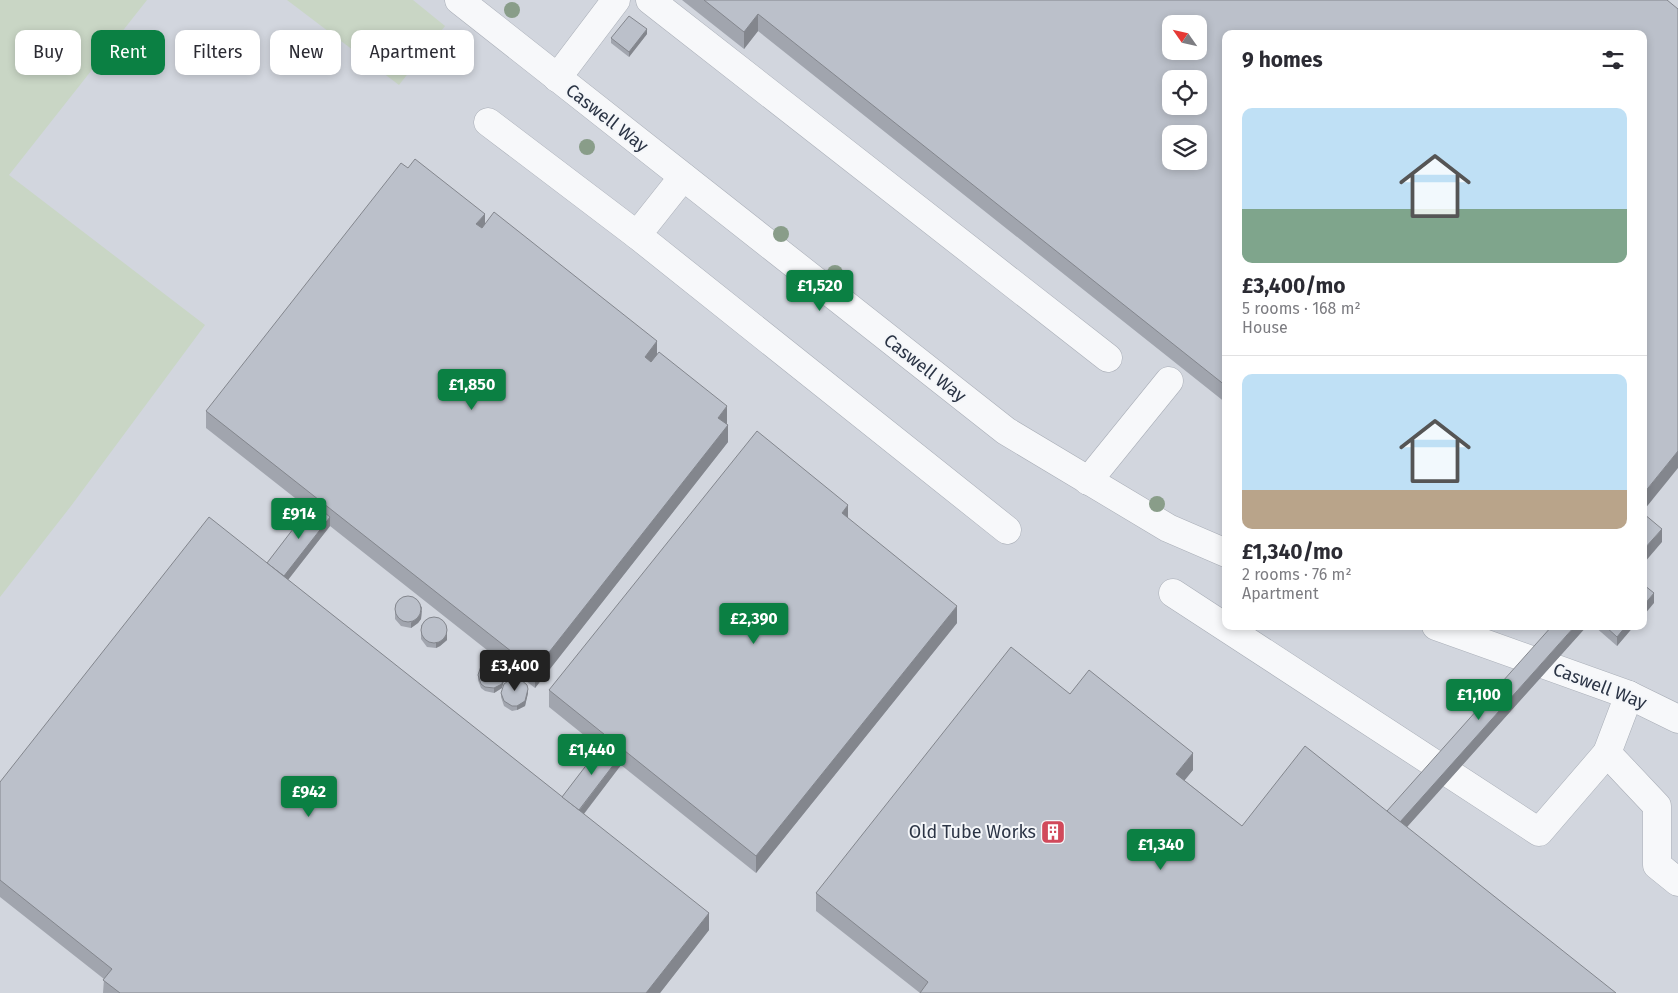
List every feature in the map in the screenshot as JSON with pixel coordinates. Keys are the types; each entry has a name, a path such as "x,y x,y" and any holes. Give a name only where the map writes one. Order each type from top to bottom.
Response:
{"street":[{"name":"Caswell Way","path":"459,0 1006,431 1168,528 1222,551"},
{"path":"557,78 616,0"},
{"path":"650,0 1108,358"},
{"path":"488,122 637,235 1007,530"},
{"path":"637,235 683,177"},
{"path":"1088,481 1169,381"},
{"path":"1173,593 1222,625"},
{"path":"1230,630 1539,832 1607,753 1629,695"},
{"name":"Caswell Way","path":"1447,630 1629,695 1678,719"},
{"path":"1607,753 1657,806 1657,865 1678,882"}],"shaded area":[{"path":"0,0 1678,0 1678,993 0,993"}],"green space":[{"path":"0,0 147,0 123,30 91,30 91,71 9,175 205,325 71,506 0,597"},
{"path":"287,0 413,0 445,26 442,30 351,30 351,49 341,41 341,30 327,30"},
{"path":"386,75 407,75 399,85"}],"building":[{"path":"704,0 1667,0 1678,9 1678,451 1647,489 1647,30 1222,30 1222,383 758,14 744,32"},
{"path":"629,16 647,29 629,52 611,38"},
{"path":"415,159 485,214 476,224 482,228 494,212 657,341 645,357 651,362 659,352 727,406 718,418 728,425 535,670 206,411 401,163 408,168"},
{"path":"757,431 848,505 842,513 957,606 756,856 549,690"},
{"path":"313,503 330,517 284,576 267,563"},
{"path":"1647,516 1662,529 1647,546"},
{"path":"209,517 709,913 646,993 120,993 103,980 112,969 0,880 0,782"},
{"path":"1647,587 1654,593 1647,601"},
{"path":"408,596 418,599 421,609 418,619 408,622 398,619 395,609 398,599"},
{"path":"434,617 444,620 447,630 444,640 434,643 424,640 421,630 424,620"},
{"path":"1548,630 1571,630 1400,822 1387,811"},
{"path":"1609,630 1623,630 1617,637"},
{"name":"Old Tube Works","path":"1011,647 1070,694 1089,670 1193,753 1176,774 1242,826 1305,746 1616,993 920,993 928,982 816,893"},
{"path":"488,661 497,662 505,671 502,684 494,688 485,687 481,684 478,675 481,666"},
{"path":"511,679 520,679 527,685 528,689 525,701 517,706 512,706 504,701 501,693 504,684"},
{"path":"604,742 621,755 579,810 562,797"}],"place":[{"name":"Old Tube Works","path":"1053,832"}]}
